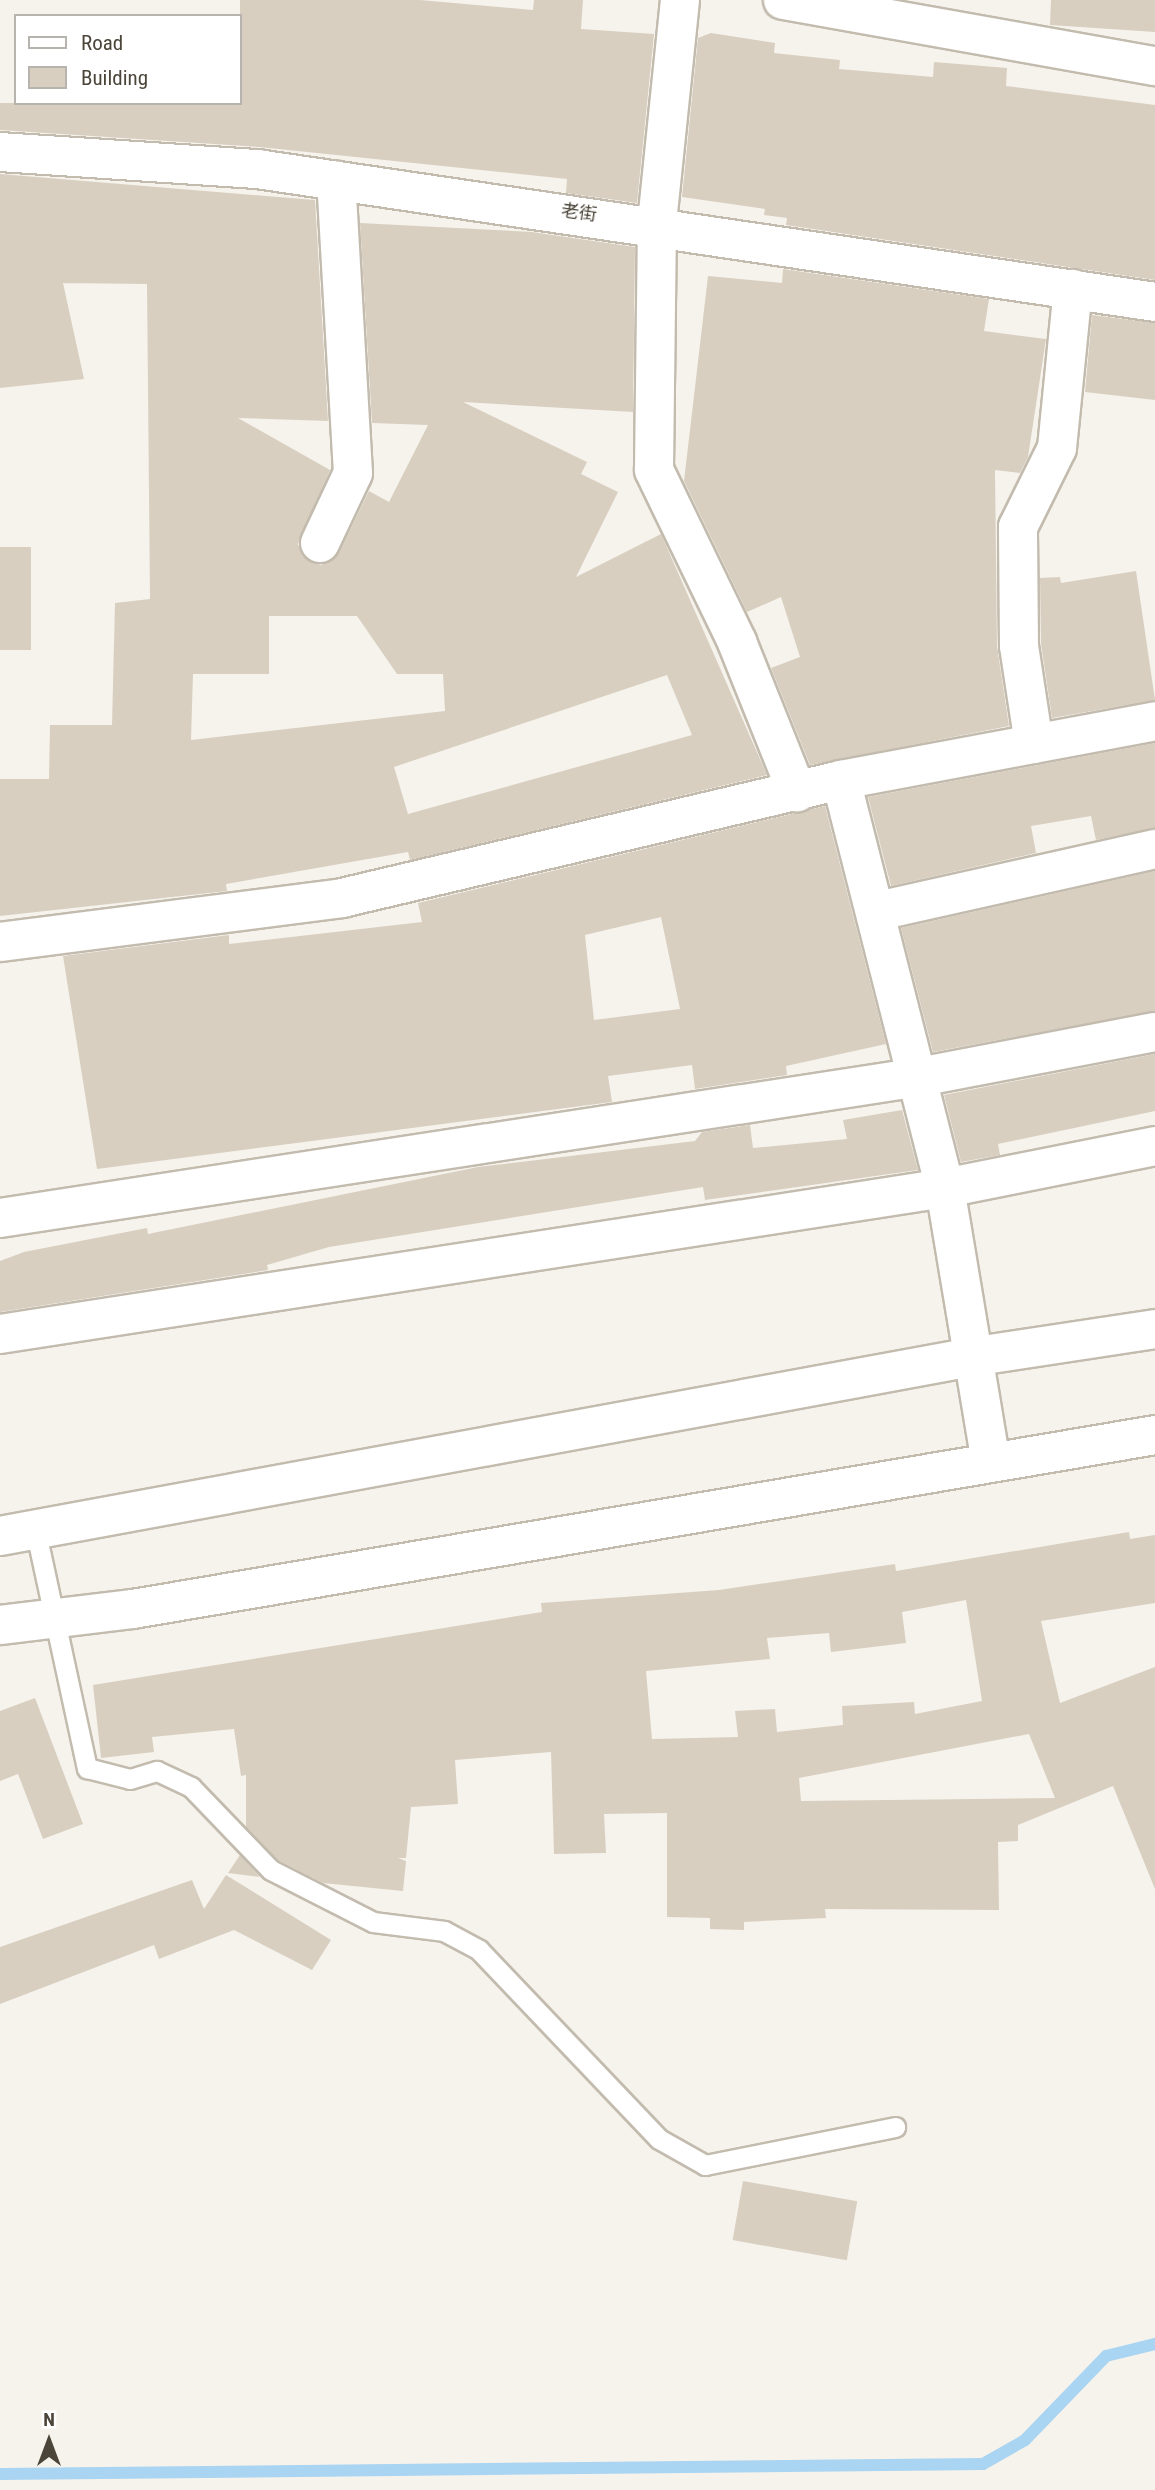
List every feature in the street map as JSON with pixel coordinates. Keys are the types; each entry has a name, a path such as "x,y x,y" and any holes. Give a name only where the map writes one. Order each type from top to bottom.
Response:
{"street":[{"path":"680,0 657,223 654,470 737,642 797,792"},
{"path":"783,0 1155,66"},
{"name":"老街","path":"0,152 336,180 657,223 1155,302"},
{"path":"320,543 353,473 336,180"},
{"path":"1034,744 1019,646 1018,527 1057,448 1073,289"},
{"path":"0,942 342,898 841,780 1155,721"},
{"path":"841,780 878,911 945,1188 977,1356 991,1462"},
{"path":"878,911 1155,849"},
{"path":"0,1218 919,1077 1155,1032"},
{"path":"0,1334 945,1188 1155,1146"},
{"path":"18,1532 977,1356 1155,1329"},
{"path":"0,1625 133,1609 1155,1434"}],"lane":[{"path":"18,1532 53,1617 87,1768 131,1779 157,1770 191,1787 271,1870 373,1922 444,1931 479,1950 659,2138 705,2165 733,2164 895,2127"}],"building":[{"path":"240,0 420,0 533,10 534,0 583,0 581,29 654,34 637,203 566,193 567,179 259,147 0,130 0,103 242,105"},
{"path":"1051,0 1155,0 1155,32 1050,25"},
{"path":"711,33 775,43 774,53 840,60 839,69 933,77 934,62 1007,68 1006,86 1155,105 1155,280 786,225 787,218 764,215 765,209 682,197 698,38"},
{"path":"0,174 315,200 328,421 238,418 330,470 298,544 302,556 321,565 339,553 369,491 389,502 428,425 372,423 360,223 532,232 635,247 633,412 463,402 587,462 581,474 618,492 576,577 661,534 767,775 410,860 408,852 226,884 227,891 0,916 0,779 49,779 50,725 112,725 115,603 150,599 147,284 63,283 84,379 0,388","holes":["269,616 357,616 397,674 443,674 445,711 191,740 193,674 269,674","667,675 692,735 408,814 394,767"]},
{"path":"783,269 989,299 984,331 1046,339 1028,457 1020,473 995,470 997,646 1009,726 810,765 771,668 800,657 781,597 747,612 684,481 708,276 782,283"},
{"path":"1092,315 1155,323 1155,400 1085,392"},
{"path":"0,547 31,547 31,650 0,650"},
{"path":"1136,571 1155,700 1052,718 1041,644 1040,578 1060,577 1061,583"},
{"path":"1155,743 1155,828 1096,840 1091,816 1031,826 1036,853 891,886 868,797"},
{"path":"825,806 886,1044 786,1066 787,1075 695,1089 692,1065 608,1076 612,1102 97,1169 63,956 229,935 229,944 422,922 418,903","holes":["661,917 680,1009 594,1020 585,935"]},
{"path":"1155,871 1155,1011 933,1052 901,928"},
{"path":"1155,1054 1155,1111 998,1144 1000,1155 961,1162 944,1095"},
{"path":"902,1110 918,1170 705,1200 703,1187 329,1247 267,1265 268,1270 0,1312 0,1261 24,1252 147,1228 148,1234 478,1167 695,1141 702,1132 750,1125 753,1148 847,1139 843,1120"},
{"path":"1129,1532 1130,1539 1155,1535 1155,1603 1041,1621 1060,1703 1155,1667 1155,1889 1113,1786 1018,1825 1018,1841 998,1842 999,1910 825,1909 826,1918 744,1922 744,1930 710,1929 710,1918 667,1917 667,1813 604,1814 606,1853 554,1854 551,1752 455,1760 458,1804 411,1807 406,1858 398,1858 406,1861 403,1891 323,1883 278,1860 246,1827 246,1775 241,1776 234,1729 152,1737 154,1752 101,1758 93,1685 542,1612 541,1603 719,1590 895,1564 896,1571","holes":["966,1600 982,1701 915,1714 914,1702 842,1706 843,1725 777,1732 775,1709 735,1711 738,1737 652,1739 646,1671 770,1659 767,1638 829,1633 831,1652 906,1643 902,1612","1029,1734 1055,1798 801,1801 799,1778"]},
{"path":"35,1698 83,1824 43,1839 18,1774 0,1781 0,1711"},
{"path":"240,1855 260,1877 228,1873"},
{"path":"226,1875 331,1940 312,1970 234,1930 159,1959 154,1945 0,2004 0,1947 192,1880 204,1909"},
{"path":"743,2181 857,2201 847,2260 733,2240"}],"waterway":[{"path":"0,2474 983,2464 1025,2440 1106,2356 1155,2344"}]}
